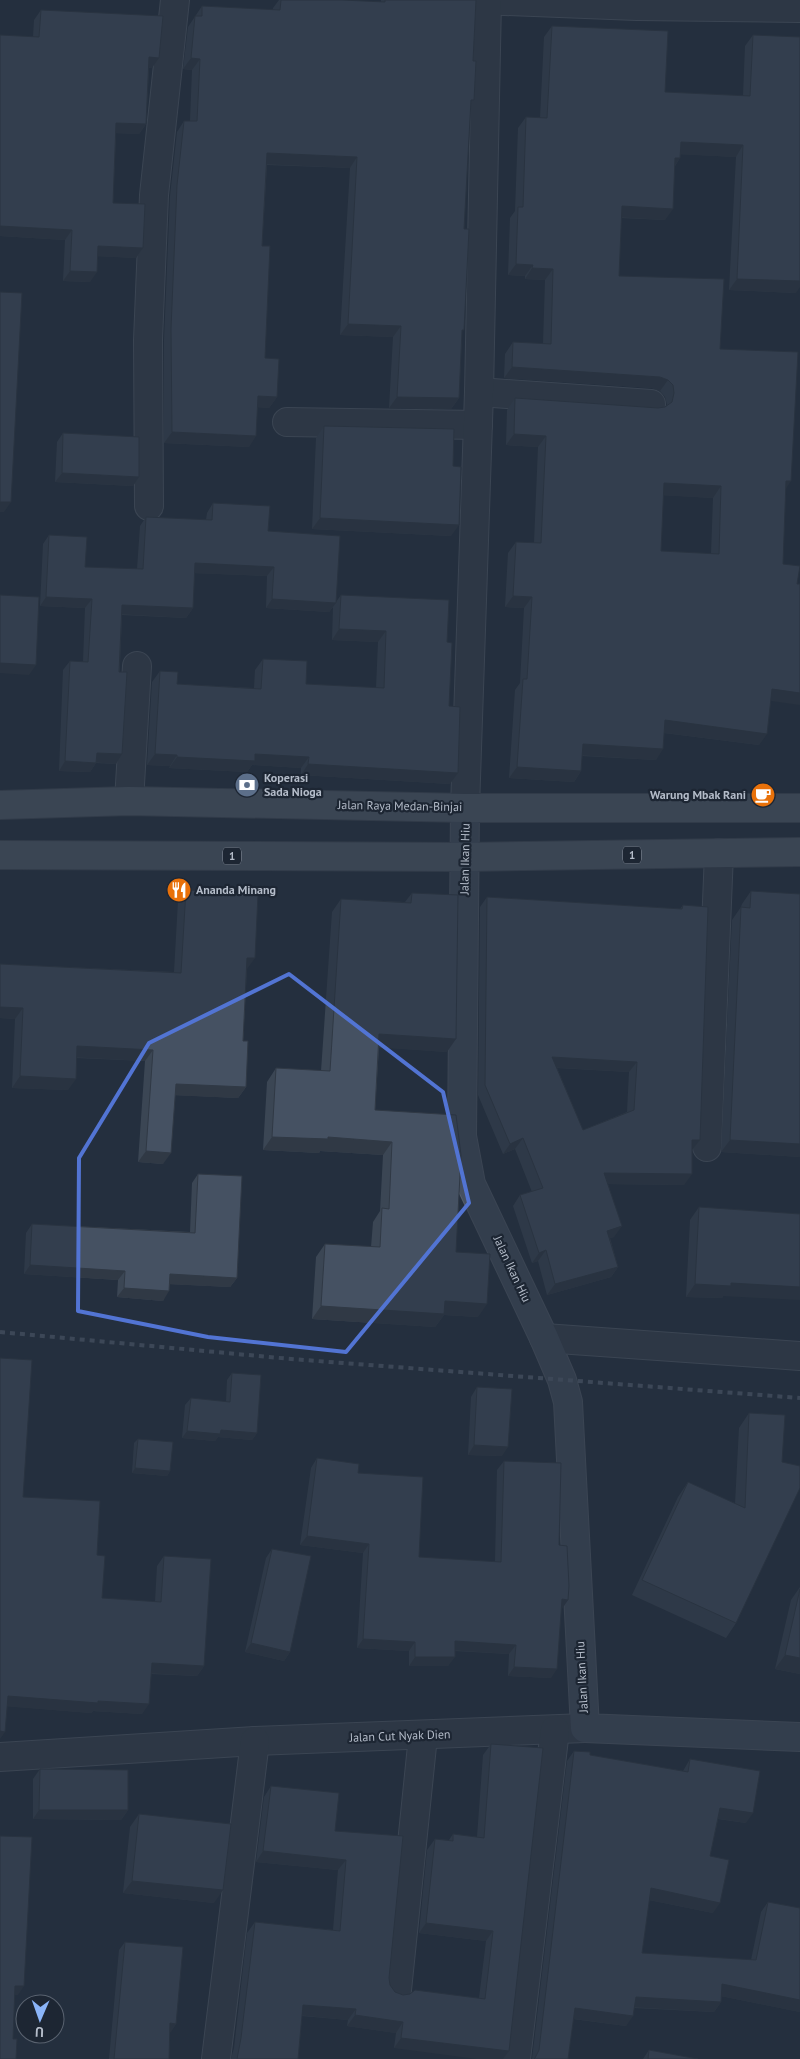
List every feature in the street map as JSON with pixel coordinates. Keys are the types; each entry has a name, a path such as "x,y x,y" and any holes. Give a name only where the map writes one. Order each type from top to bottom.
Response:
{"main road":[{"name":"Jalan Raya Medan-Binjai","path":"0,805 129,801 465,808 800,808"},
{"name":"1","path":"0,855 465,857 800,852"}],"street":[{"path":"149,506 148,340 154,195 175,0"},
{"path":"479,0 800,8"},
{"path":"465,808 479,392 487,0"},
{"path":"479,392 651,404"},
{"path":"287,422 478,425"},
{"path":"129,801 137,666"},
{"name":"Jalan Ikan Hiu","path":"465,808 462,1136 471,1184 544,1338 562,1380 568,1402 585,1728"},
{"path":"708,1146 719,853"},
{"path":"544,1338 800,1356"},
{"name":"Jalan Cut Nyak Dien","path":"0,1757 255,1741 423,1736 585,1728 800,1737"},
{"path":"516,2059 555,1730"},
{"path":"397,1990 423,1736"},
{"path":"216,2059 255,1741"}],"highlighted area":[{"path":"289,974 443,1092 469,1203 346,1352 208,1337 78,1311 79,1158 149,1043"}],"building":[{"path":"281,0 385,2 385,0 476,0 473,61 476,61 474,100 471,100 464,229 469,229 459,398 397,397 401,326 348,324 357,157 267,153 262,246 270,246 265,358 279,359 277,397 258,396 256,436 172,432 171,329 177,185 184,121 197,121 200,59 191,58 195,16 202,16 202,6 280,10"},
{"path":"41,10 163,16 159,58 149,57 146,124 116,123 113,203 145,204 143,248 98,246 97,272 70,271 72,230 0,226 0,35 39,37"},
{"path":"552,26 668,31 665,92 750,96 753,35 800,37 800,281 737,279 743,145 681,142 680,158 675,158 673,209 622,206 619,276 724,279 720,349 798,352 791,481 786,481 783,564 800,566 797,584 800,584 800,693 772,689 767,734 665,720 663,749 583,744 581,771 517,767 523,679 527,679 532,597 513,596 516,542 541,543 546,436 514,434 515,398 658,408 665,407 672,402 674,393 673,385 668,380 660,377 512,367 513,342 551,344 553,269 532,268 533,265 516,264 518,207 523,207 526,117 547,118","holes":["664,483 721,486 719,554 661,551"]},
{"path":"0,292 22,293 11,502 0,502"},
{"path":"324,426 454,429 453,466 461,467 459,525 320,518"},
{"path":"63,433 139,437 139,477 62,473"},
{"path":"213,503 270,506 268,531 340,536 336,603 272,599 274,567 195,563 193,608 122,605 119,672 127,672 122,754 97,753 96,763 65,761 70,661 88,662 92,599 46,597 49,535 87,537 85,567 143,569 146,517 212,520"},
{"path":"0,595 39,597 36,665 0,663"},
{"path":"341,595 449,600 447,642 452,643 449,706 460,707 458,773 308,764 309,757 255,754 255,761 155,754 160,671 178,672 177,684 261,689 263,659 307,661 306,684 384,688 386,631 339,629"},
{"path":"186,890 258,894 255,958 247,958 243,1041 248,1041 246,1087 176,1084 171,1153 146,1151 153,1050 77,1046 76,1079 20,1076 23,1008 0,1007 0,964 181,973"},
{"path":"751,891 800,894 800,1144 730,1140 741,907 750,908"},
{"path":"412,893 458,895 456,1039 379,1034 375,1110 456,1115 461,1155 456,1252 490,1254 487,1304 445,1301 444,1314 321,1306 325,1244 380,1247 382,1208 389,1209 392,1142 328,1137 328,1139 272,1137 276,1068 330,1071 341,899 411,903"},
{"path":"487,897 682,909 683,905 708,907 700,1140 692,1140 692,1174 604,1173 622,1226 607,1231 618,1267 555,1284 546,1250 539,1253 520,1195 543,1188 523,1138 510,1144 485,1085","holes":["552,1057 637,1062 634,1110 583,1130"]},
{"path":"198,1174 242,1176 237,1278 170,1274 169,1291 124,1288 125,1271 30,1265 32,1224 195,1233"},
{"path":"699,1207 800,1214 800,1287 731,1283 731,1286 695,1284"},
{"path":"0,1358 32,1360 23,1497 100,1501 97,1555 105,1556 102,1598 161,1602 164,1556 211,1559 204,1666 152,1663 149,1704 98,1701 98,1703 8,1696 5,1732 0,1731"},
{"path":"232,1373 261,1375 257,1433 221,1430 220,1434 187,1431 191,1398 230,1402"},
{"path":"477,1387 512,1389 508,1447 474,1445"},
{"path":"749,1413 785,1415 782,1462 800,1466 800,1488 736,1623 642,1580 688,1482 745,1508"},
{"path":"138,1439 173,1442 170,1471 135,1468"},
{"path":"317,1458 359,1464 358,1473 423,1477 419,1557 501,1562 504,1461 561,1463 559,1545 567,1546 569,1586 568,1600 562,1599 557,1669 514,1667 516,1645 455,1641 455,1657 415,1657 415,1642 363,1639 369,1544 307,1536"},
{"path":"272,1549 311,1556 290,1652 251,1643"},
{"path":"800,1589 800,1658 785,1655"},
{"path":"491,1744 543,1748 509,2051 401,2038 403,2022 355,2015 356,2009 303,2005 298,2059 237,2059 255,1922 340,1931 346,1860 263,1851 271,1786 339,1793 335,1831 403,1836 389,1978 390,1985 395,1992 403,1995 410,1994 415,1990 485,1999 493,1931 426,1923 435,1839 453,1841 453,1834 484,1838"},
{"path":"574,1751 590,1752 590,1755 688,1772 690,1759 760,1771 753,1813 720,1808 710,1856 729,1860 720,1903 651,1888 642,1953 756,1960 768,1902 800,1908 800,2000 722,1984 721,2002 636,1997 633,2016 575,2008 568,2059 534,2059 539,2050"},
{"path":"40,1769 128,1770 128,1810 39,1810"},
{"path":"139,1814 231,1824 223,1890 132,1881"},
{"path":"0,1836 32,1837 24,1986 15,1986 13,2039 15,2039 15,2044 17,2044 16,2059 0,2059"},
{"path":"125,1942 183,1947 176,2024 170,2023 169,2059 114,2059"},
{"path":"649,2050 698,2059 648,2059"}],"railway":[{"path":"0,1332 291,1359 800,1398"}],"place":[{"name":"Koperasi Sada Nioga","path":"247,785"},
{"name":"Warung Mbak Rani","path":"763,795"},
{"name":"Ananda Minang","path":"179,890"}]}
